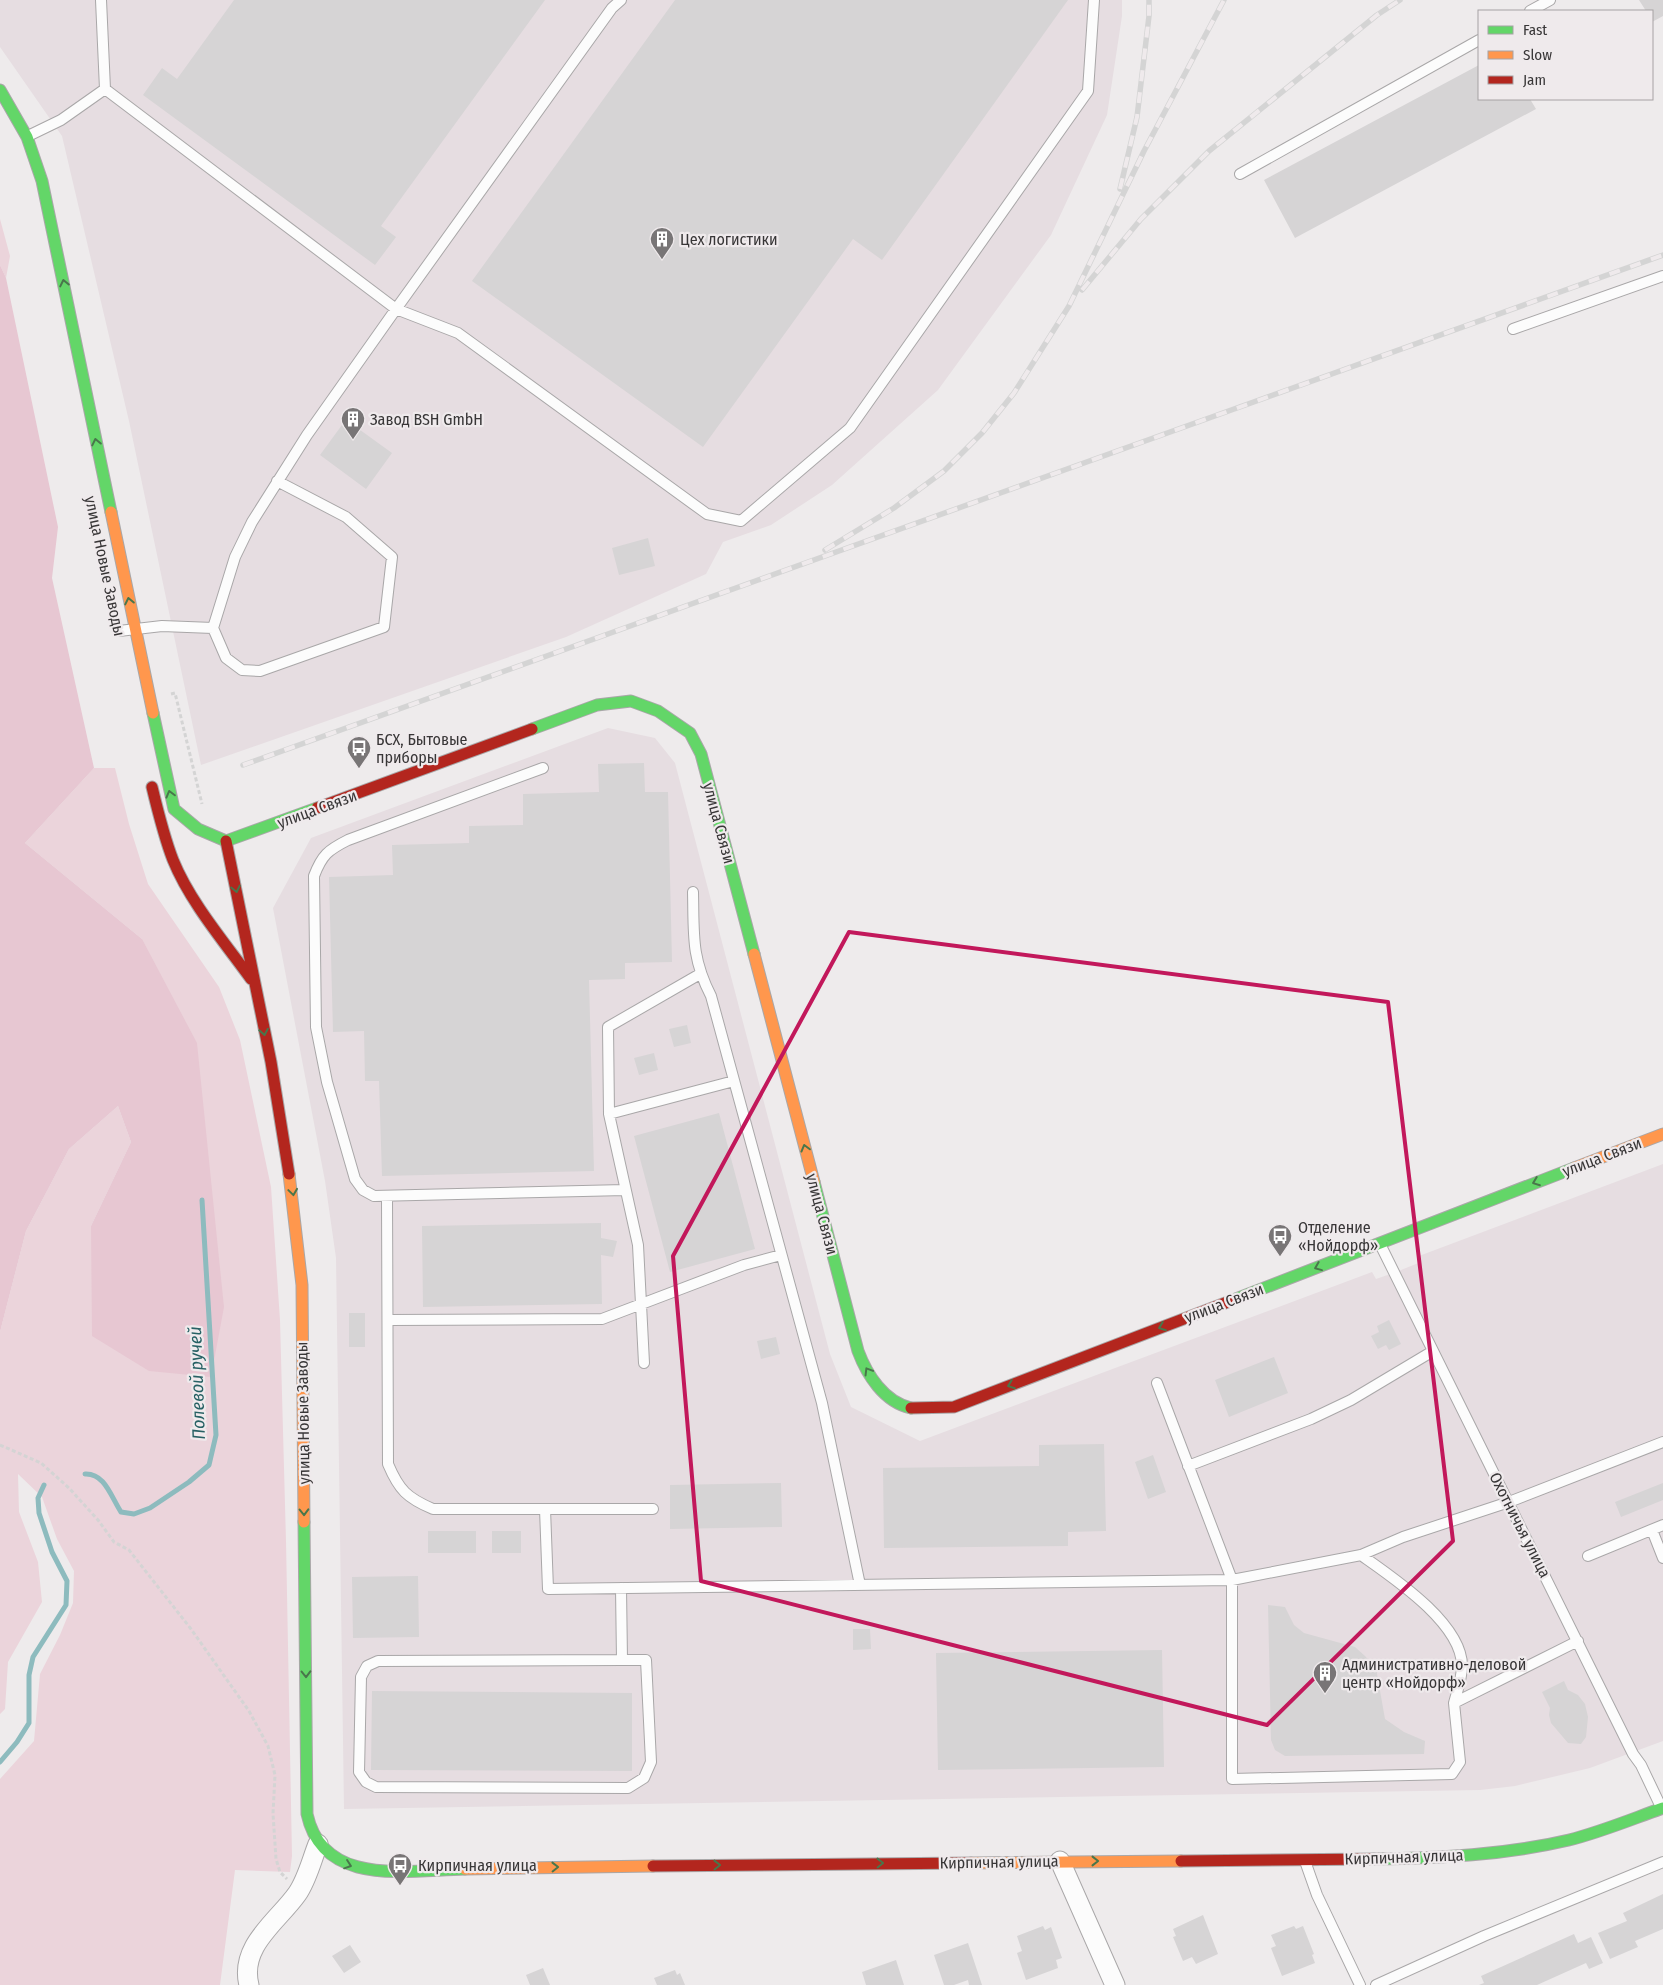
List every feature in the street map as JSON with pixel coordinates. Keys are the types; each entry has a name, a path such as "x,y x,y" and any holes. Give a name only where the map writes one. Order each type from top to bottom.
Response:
{"street":[{"name":"улица Новые Заводы","path":"0,90 27,137 42,180 174,809 184,820 199,831 226,841 256,984 292,1186 302,1285 307,1814 309,1826 318,1844 332,1857"},
{"name":"улица Связи","path":"226,841 597,706 631,701 658,710 690,733 701,754 858,1351 866,1372 888,1397 909,1408 954,1407 1663,1134"},
{"name":"улица Новые Заводы","path":"150,775 159,818 174,862 197,902 236,960 256,984"},
{"name":"Кирпичная улица","path":"332,1857 342,1863 366,1871 538,1867 1304,1860 1480,1854 1570,1839 1662,1808"},
{"path":"249,1985 248,1968 257,1942 298,1893 318,1844"},
{"path":"1060,1861 1115,1985"}],"lane":[{"path":"101,0 105,90"},
{"path":"277,481 346,517 392,557 384,627 260,672 242,670 226,658 214,628 235,557 252,522 277,481 396,309 612,8 621,0"},
{"path":"105,90 396,309 458,332 708,514 741,521 850,428 1088,91 1094,0"},
{"path":"1532,10 1550,0"},
{"path":"1240,174 1478,41"},
{"path":"27,137 61,120 105,90"},
{"path":"1513,329 1663,276"},
{"path":"119,631 162,626 214,628"},
{"path":"543,768 348,840 332,848 320,860 314,876 316,1027 327,1082 355,1178 363,1190 374,1196 387,1198 625,1190"},
{"path":"693,892 694,948 700,974 712,996 822,1403 860,1585"},
{"path":"644,1363 638,1245 608,1114 608,1027 700,974"},
{"path":"608,1114 734,1081"},
{"path":"387,1198 388,1464 398,1486 414,1501 433,1509 653,1509"},
{"name":"Охотничья улица","path":"1379,1242 1662,1808"},
{"path":"388,1320 602,1319 744,1265 781,1255"},
{"path":"1188,1466 1311,1419 1351,1400 1433,1351"},
{"path":"1157,1383 1232,1580 1232,1780 1452,1774 1460,1762 1454,1703 1462,1667 1457,1644 1422,1600 1361,1555"},
{"path":"546,1509 548,1589 1232,1580 1361,1555 1403,1538 1509,1502 1663,1442"},
{"path":"1588,1556 1663,1525"},
{"path":"1652,1530 1663,1558"},
{"path":"621,1588 622,1660"},
{"path":"1454,1703 1578,1641"},
{"path":"622,1660 646,1660 650,1762 644,1778 628,1788 376,1787 366,1782 359,1772 361,1677 367,1666 378,1661 622,1660"},
{"path":"1304,1860 1317,1895 1360,1985"},
{"path":"1376,1985 1484,1936 1663,1862"}],"path":[{"path":"176,693 203,809"},
{"path":"0,1445 41,1463 69,1488 98,1520 114,1542 129,1550 191,1629 249,1711 268,1746 276,1775 273,1814 276,1859 280,1872 298,1893"}],"highlighted area":[{"path":"849,932 1388,1002 1453,1541 1267,1725 701,1581 673,1256"}],"shaded area":[{"path":"0,0 1122,0 1122,16 1107,115 1051,235 938,390 832,485 771,525 723,542 706,574 566,637 201,765 129,421 62,136 0,47"},
{"path":"0,219 10,256 6,278 0,265"},
{"path":"0,265 6,278 58,527 52,578 94,768 25,843 142,939 197,1043 224,1307 211,1377 149,1371 92,1336 91,1226 131,1142 118,1106 69,1149 26,1231 0,1332"},
{"path":"608,728 655,738 675,763 830,1354 851,1407 920,1441 1372,1272 1376,1279 1396,1272 1421,1262 1419,1256 1663,1164 1663,1741 1590,1768 1515,1786 1480,1790 344,1809 336,1258 325,1181 273,908 311,838"},
{"path":"94,768 115,768 129,824 148,884 219,987 240,1040 271,1187 280,1320 292,1856 290,1872 235,1870 220,1985 0,1985 0,1779 34,1741 40,1674 60,1635 73,1603 74,1571 57,1539 42,1497 18,1474 19,1512 38,1562 42,1602 8,1662 5,1709 0,1714 0,1332 26,1231 69,1149 118,1106 131,1142 91,1226 149,1371 142,939 25,843"}],"building":[{"path":"234,0 545,0 381,226 396,237 375,265 143,95 162,68 177,79"},
{"path":"675,0 1068,0 882,260 853,239 703,447 472,281"},
{"path":"1639,0 1663,0 1663,16 1653,21 1653,10 1645,10"},
{"path":"1478,66 1478,100 1531,100 1536,109 1295,238 1264,180"},
{"name":"Завод BSH GmbH","path":"350,414 360,422 356,427 392,453 366,489 320,455"},
{"path":"648,538 655,566 619,575 612,548"},
{"path":"644,763 645,792 668,792 672,962 625,963 625,979 589,980 594,1171 382,1176 379,1081 365,1081 364,1031 333,1032 329,877 393,875 392,845 469,843 469,826 523,825 523,794 599,792 598,764"},
{"path":"687,1025 691,1043 674,1047 669,1029"},
{"path":"654,1053 658,1070 639,1075 634,1058"},
{"path":"719,1113 755,1249 670,1272 634,1136"},
{"path":"601,1223 601,1238 617,1241 613,1257 601,1255 602,1304 423,1307 422,1226"},
{"path":"349,1313 365,1313 365,1347 349,1347"},
{"path":"1389,1320 1401,1344 1389,1350 1386,1345 1378,1349 1371,1336 1379,1332 1377,1326"},
{"path":"776,1337 780,1354 761,1359 757,1341"},
{"path":"1274,1357 1288,1393 1229,1417 1215,1380"},
{"path":"1104,1444 1106,1531 1068,1532 1068,1546 884,1548 883,1468 1039,1466 1039,1445"},
{"path":"1153,1455 1166,1492 1148,1499 1135,1462"},
{"path":"781,1483 782,1527 670,1529 670,1485"},
{"path":"1663,1483 1663,1500 1621,1517 1615,1502"},
{"path":"428,1531 476,1531 476,1553 428,1553"},
{"path":"492,1531 521,1531 521,1553 492,1553"},
{"path":"418,1576 419,1637 353,1638 352,1577"},
{"name":"Административно-деловой центр «Нойдорф»","path":"1268,1605 1285,1607 1294,1625 1304,1633 1355,1647 1365,1656 1376,1668 1385,1719 1404,1732 1425,1741 1424,1754 1285,1756 1275,1750 1271,1740"},
{"path":"853,1629 870,1629 871,1649 853,1650"},
{"path":"1162,1650 1164,1767 938,1770 936,1653"},
{"path":"1564,1681 1568,1690 1578,1695 1585,1704 1588,1717 1586,1737 1581,1744 1568,1743 1551,1723 1550,1708 1542,1692"},
{"path":"372,1691 632,1693 632,1771 371,1770"},
{"path":"1663,1894 1663,1929 1635,1941 1638,1947 1610,1959 1598,1933 1627,1921 1623,1913"},
{"path":"1203,1915 1218,1954 1196,1964 1192,1957 1183,1961 1173,1937 1176,1936 1173,1929"},
{"path":"1043,1926 1045,1930 1051,1927 1062,1958 1056,1960 1058,1968 1026,1980 1017,1953 1022,1951 1017,1936"},
{"path":"1294,1926 1296,1929 1303,1926 1314,1954 1312,1955 1315,1963 1282,1976 1271,1948 1276,1946 1271,1935"},
{"path":"1574,1934 1578,1943 1591,1937 1603,1963 1589,1969 1586,1963 1537,1985 1479,1985 1484,1983 1481,1976"},
{"path":"968,1943 982,1985 969,1985 968,1980 954,1985 944,1985 934,1955"},
{"path":"350,1945 361,1962 344,1973 332,1956"},
{"path":"896,1960 904,1985 866,1985 862,1972"},
{"path":"543,1968 550,1985 530,1985 526,1975"},
{"path":"675,1970 677,1975 680,1973 685,1985 657,1985 654,1978"}],"waterway":[{"name":"Полевой ручей","path":"85,1474 98,1477 103,1482 121,1512 134,1514 150,1508 189,1482 209,1465 216,1435 202,1200"},
{"name":"Полевой ручей","path":"0,1762 17,1742 29,1723 29,1675 33,1657 66,1605 67,1581 52,1552 39,1513 38,1498 44,1485"}],"railway":[{"path":"1120,189 1137,117 1149,16 1149,0"},
{"path":"825,550 894,508 944,471 982,433 1014,393 1069,306 1144,151 1224,0"},
{"path":"1082,290 1141,219 1209,151 1377,15 1400,0"},
{"path":"243,765 1663,255"}],"traffic: fast":[{"path":"0,90 27,137 42,181 111,512"},
{"path":"532,729 597,705 631,701 658,711 690,733 701,754 754,954"},
{"path":"153,713 174,809 198,829 226,841 317,808"},
{"path":"1233,1300 1574,1168"},
{"path":"814,1182 858,1351 866,1369 885,1394 901,1405 911,1408"},
{"path":"304,1522 307,1814 316,1838 330,1854 349,1864 371,1870 394,1872 465,1869"},
{"path":"1374,1859 1472,1855 1545,1845 1593,1833 1663,1808"}],"traffic: slow":[{"path":"111,512 153,713"},
{"path":"754,954 814,1182"},
{"path":"1574,1168 1663,1134"},
{"path":"289,1174 302,1285 304,1522"},
{"path":"971,1863 1181,1861"},
{"path":"465,1869 653,1866"}],"traffic: jam":[{"path":"317,808 532,729"},
{"path":"152,787 167,842 180,876 209,922 251,979"},
{"path":"226,841 271,1062 289,1174"},
{"path":"911,1408 954,1407 1233,1300"},
{"path":"1181,1861 1374,1859"},
{"path":"653,1866 971,1863"}],"place":[{"name":"Цех логистики","path":"662,260"},
{"name":"Завод BSH GmbH","path":"353,440"},
{"name":"БСХ, Бытовые приборы","path":"359,769"},
{"name":"Отделение «Нойдорф»","path":"1280,1257"},
{"name":"Административно-деловой центр «Нойдорф»","path":"1325,1694"},
{"name":"Кирпичная улица","path":"400,1886"}]}
